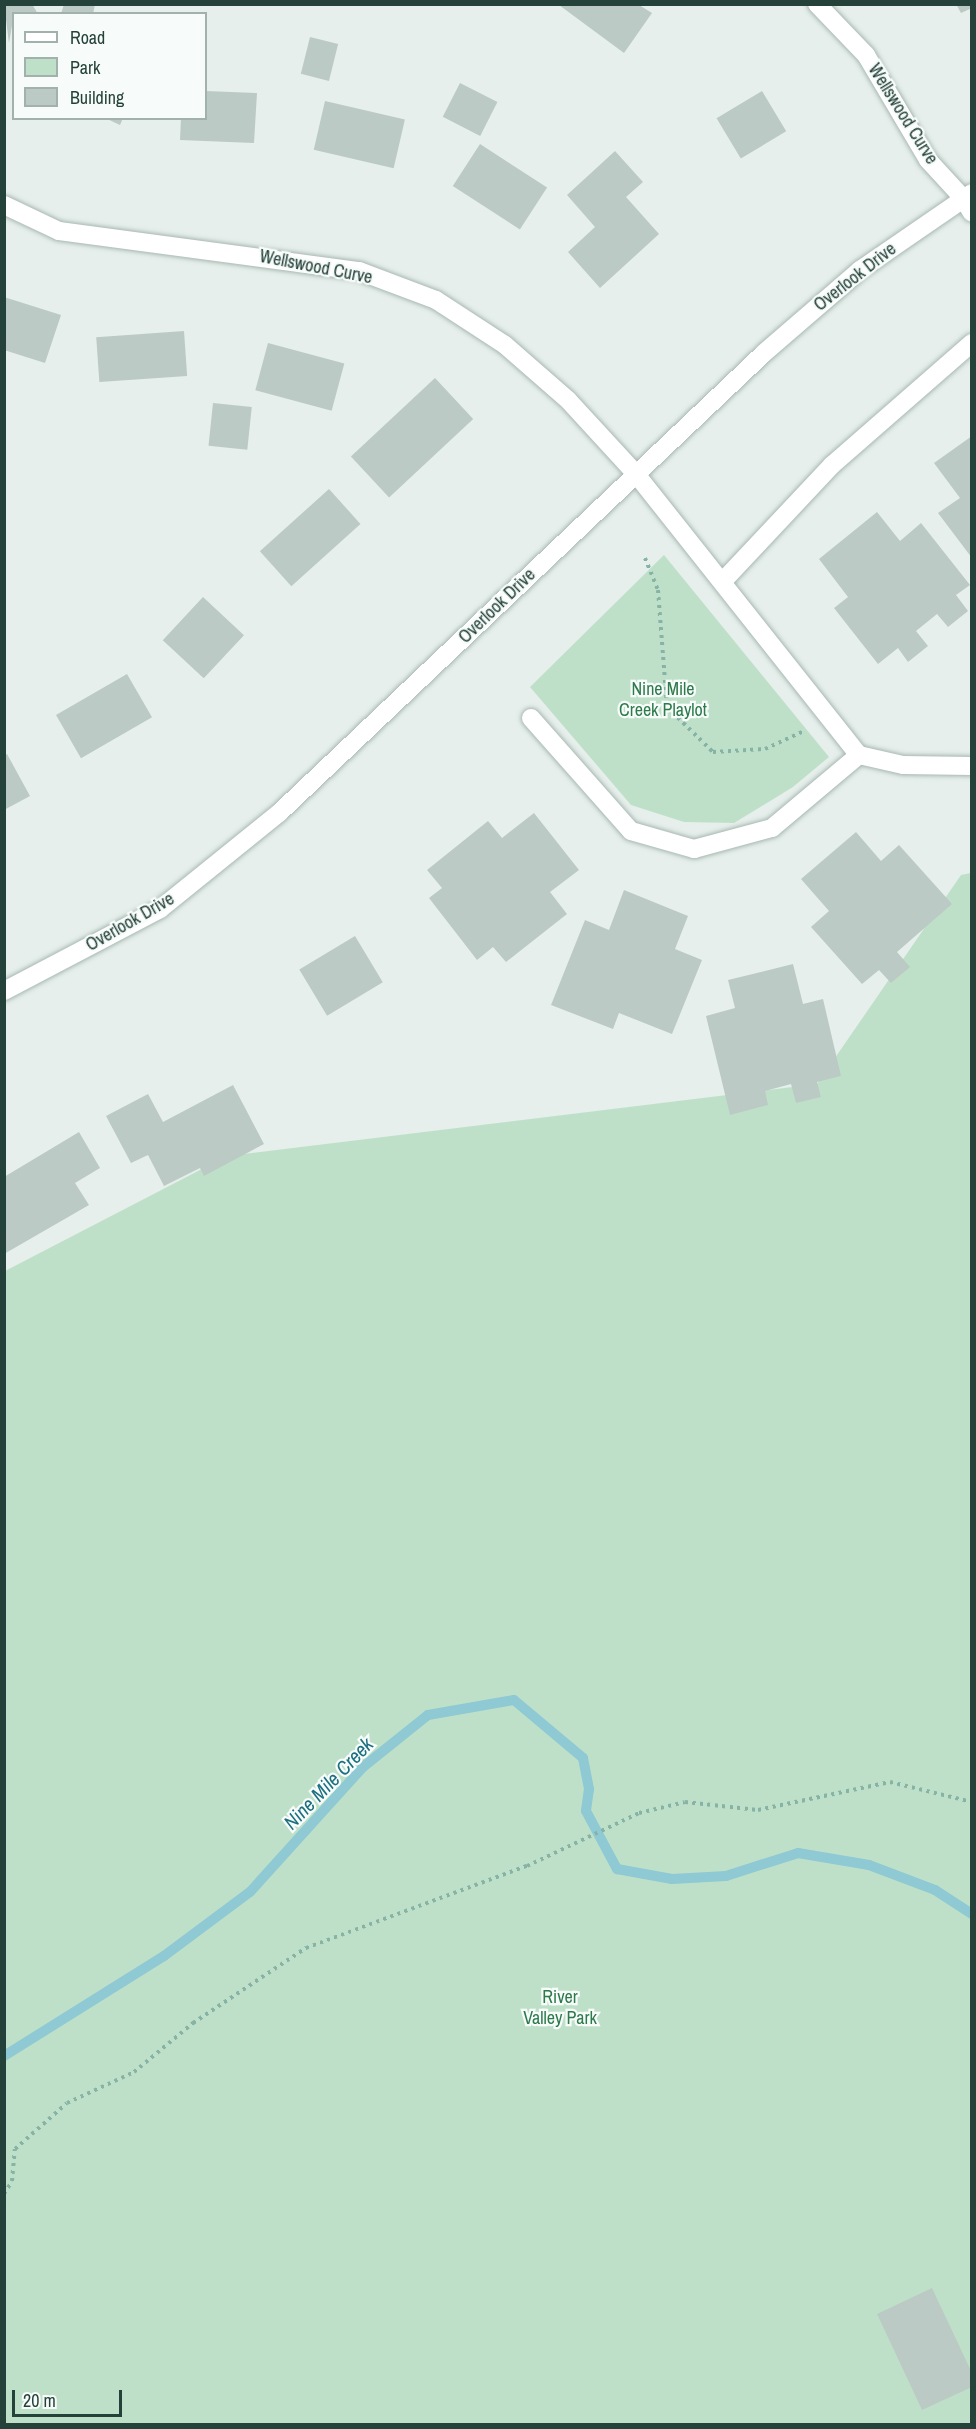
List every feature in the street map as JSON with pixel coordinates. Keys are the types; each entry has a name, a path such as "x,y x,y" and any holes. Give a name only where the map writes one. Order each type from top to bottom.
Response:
{"street":[{"name":"Wellswood Curve","path":"817,4 866,55 928,160 969,201"},
{"name":"Overlook Drive","path":"4,991 160,909 279,813 636,474 860,270 969,201"},
{"name":"Wellswood Curve","path":"4,205 59,231 359,271 435,300 505,345 568,400 636,474 724,580 859,755"},
{"path":"724,580 832,465 972,343"},
{"path":"531,718 631,831 694,849 772,828 859,755 903,765 972,766"}],"path":[{"path":"645,558 658,590 667,707 713,752 765,749 812,728"},
{"path":"4,2194 12,2181 15,2149 67,2103 135,2072 193,2023 306,1948 527,1866 639,1813 685,1802 758,1810 890,1782 972,1802"}],"green space":[{"name":"Nine Mile Creek Playlot","path":"664,555 829,757 793,787 734,823 684,822 631,805 530,687"},
{"name":"River Valley Park","path":"971,873 971,2424 5,2424 5,1271 227,1156 817,1084 961,875"}],"building":[{"path":"4,4 32,4 37,12 12,12 9,43"},
{"path":"64,4 95,4 93,12 62,12"},
{"path":"956,4 972,4 972,8 961,13"},
{"path":"559,5 639,5 652,13 624,53"},
{"path":"310,37 338,44 329,81 301,74"},
{"path":"460,83 497,102 480,136 443,117"},
{"path":"207,91 257,93 254,143 180,140 181,120 207,120"},
{"path":"762,91 786,131 741,159 717,118"},
{"path":"325,101 405,119 394,168 314,150"},
{"path":"109,120 122,120 120,125"},
{"path":"480,144 547,188 520,230 453,186"},
{"path":"615,151 643,182 626,197 659,234 600,288 568,252 595,227 567,195"},
{"path":"4,297 61,315 45,363 4,350"},
{"path":"184,331 187,376 99,382 96,337"},
{"path":"268,343 344,363 332,411 255,390"},
{"path":"435,378 473,419 389,497 351,456"},
{"path":"213,403 252,407 247,450 209,446"},
{"path":"972,436 972,558 938,513 960,498 934,463"},
{"path":"329,489 360,524 291,586 260,551"},
{"path":"877,512 900,541 921,523 970,585 956,595 968,611 948,627 937,614 916,631 928,646 908,662 898,648 878,664 834,608 848,597 819,559"},
{"path":"203,597 244,635 204,678 163,640"},
{"path":"127,674 152,717 81,758 56,715"},
{"path":"7,754 30,796 4,810 4,756"},
{"path":"534,813 579,870 550,892 567,914 506,962 493,947 477,960 429,898 442,888 427,870 488,821 502,838"},
{"path":"856,832 881,861 899,845 952,904 897,952 910,967 891,983 879,970 862,984 811,927 829,911 801,879"},
{"path":"624,890 688,916 675,949 702,960 672,1034 619,1013 613,1029 551,1005 585,920 609,930"},
{"path":"355,936 383,982 327,1016 299,969"},
{"path":"793,964 803,1004 823,999 841,1076 817,1082 821,1097 796,1103 791,1084 765,1091 768,1105 730,1115 706,1016 735,1008 728,980"},
{"path":"233,1085 264,1144 204,1176 200,1168 164,1186 148,1155 131,1163 106,1116 148,1094 163,1122"},
{"path":"79,1132 100,1168 75,1183 89,1205 4,1254 4,1177"},
{"path":"932,2288 972,2373 972,2387 922,2410 877,2314"}],"waterway":[{"name":"Nine Mile Creek","path":"4,2056 164,1956 250,1892 363,1767 428,1715 514,1700 583,1758 589,1789 586,1811 617,1869 672,1879 726,1876 798,1853 869,1865 935,1890 972,1914"}]}
